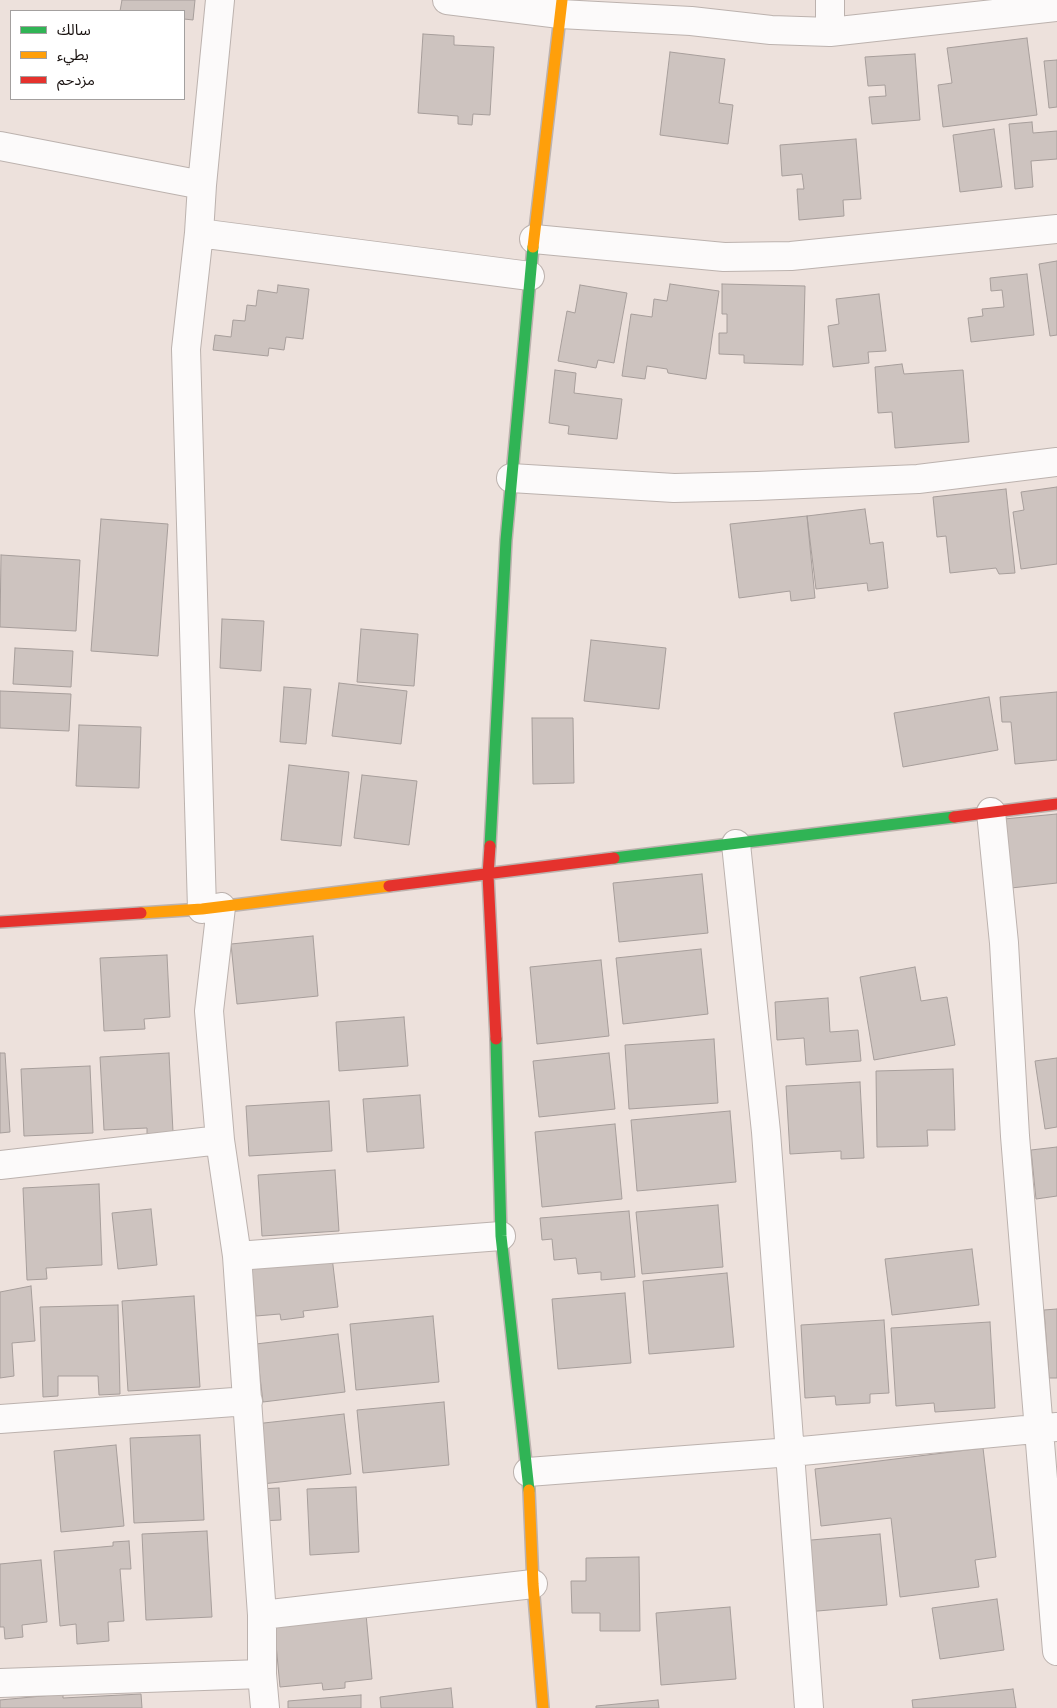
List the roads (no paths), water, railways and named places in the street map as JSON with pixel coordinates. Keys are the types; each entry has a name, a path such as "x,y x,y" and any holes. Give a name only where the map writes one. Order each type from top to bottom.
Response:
{"street":[{"path":"220,0 199,233 186,349 211,908 209,1011 220,1140 237,1256 262,1615 262,1674 265,1708"},
{"path":"448,0 561,7 771,30 830,32 1057,7"},
{"path":"830,0 830,32"},
{"path":"543,1708 533,1584 528,1472 501,1236 496,1031 488,875 511,478 530,276 561,7"},
{"path":"0,146 202,184"},
{"path":"534,239 724,257 791,256 1057,229"},
{"path":"199,233 530,276"},
{"path":"511,478 674,488 757,486 918,479 1057,462"},
{"path":"0,922 211,908 1057,804"},
{"path":"991,812 1004,943 1015,1136 1049,1427 1057,1651"},
{"path":"736,844 766,1132 809,1708"},
{"path":"0,1166 220,1140"},
{"path":"237,1256 501,1236"},
{"path":"0,1420 248,1401"},
{"path":"528,1472 791,1452 1049,1427"},
{"path":"262,1615 533,1584"},
{"path":"0,1683 262,1674"}]}
